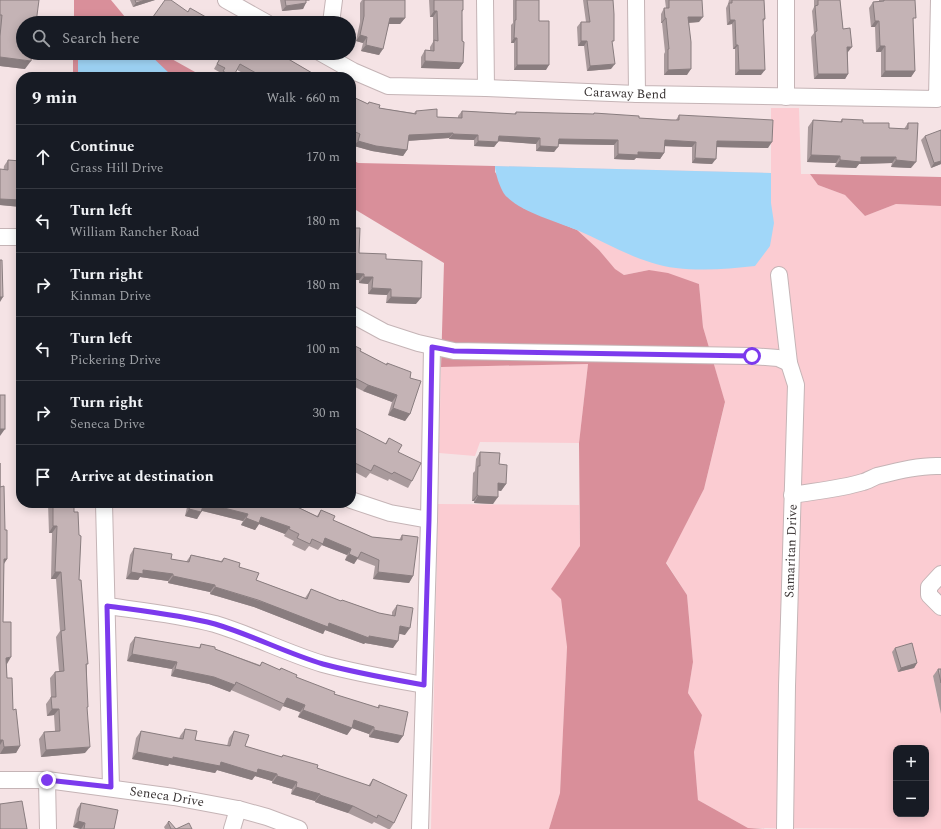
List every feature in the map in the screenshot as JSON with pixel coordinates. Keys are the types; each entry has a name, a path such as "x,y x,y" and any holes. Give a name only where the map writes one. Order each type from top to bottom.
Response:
{"street":[{"path":"226,0 255,16"},
{"path":"332,16 334,0"},
{"path":"485,0 486,88"},
{"path":"636,0 637,94"},
{"path":"786,0 786,97"},
{"name":"Caraway Bend","path":"356,72 388,86 637,94 937,99 940,6"},
{"name":"Caraway Bend","path":"333,60 355,72"},
{"path":"0,237 16,237"},
{"name":"Samaritan Drive","path":"779,275 789,363 796,385 787,686 785,829"},
{"path":"356,317 384,332 432,347 454,351 752,356 778,358 789,363"},
{"path":"420,829 429,520 432,347"},
{"path":"792,494 820,491 863,482 876,477 912,468 931,465 941,466"},
{"path":"356,502 390,513 429,520"},
{"path":"104,508 111,787"},
{"path":"941,574 929,587 929,595 941,606"},
{"path":"107,606 170,615 214,624 257,638 322,664 424,685"},
{"name":"Seneca Drive","path":"0,780 47,780 111,787 174,797 238,809 267,817 299,829"},
{"path":"47,780 48,829"},
{"path":"232,829 238,809"}],"shaded area":[{"path":"74,0 111,0 124,16 74,16"},
{"path":"73,60 174,60 195,72 73,72"},
{"path":"771,108 799,108 801,174 810,174 818,185 845,195 865,216 896,204 941,206 941,675 933,676 938,701 941,701 941,829 748,828 698,800 694,752 702,715 688,693 693,662 687,595 666,562 704,489 725,403 703,327 699,284 649,270 624,275 614,269 599,250 495,166 771,173"},
{"path":"356,162 495,166 495,172 523,208 577,230 599,250 615,269 624,275 649,270 668,273 699,284 703,327 725,402 704,489 666,563 687,595 693,662 688,693 702,715 694,752 698,800 748,828 765,829 549,829 560,793 567,647 561,599 551,589 580,546 579,443 588,364 441,367 444,263 356,210"},
{"path":"810,174 941,177 941,206 896,204 865,216 845,195 818,185"},
{"path":"588,364 579,443 480,442 475,456 439,453 441,367"},
{"path":"438,504 579,505 580,546 561,599 567,647 560,793 549,829 431,829"}],"water":[{"path":"78,60 155,60 168,72 78,72"},
{"path":"495,166 771,173 771,203 774,223 770,246 755,266 726,269 695,269 663,266 625,253 577,230 522,208 505,195 499,182"}],"building":[{"path":"0,0 39,0 37,16 16,16 16,59 0,57 2,15 0,15"},
{"path":"135,0 145,0 136,3"},
{"path":"165,0 171,0 188,12 190,8 204,16 154,16"},
{"path":"285,0 306,0 306,3 286,6"},
{"path":"364,0 405,0 405,18 390,18 383,49 366,45 367,37 360,35 364,16"},
{"path":"434,0 463,0 463,63 425,61 425,50 434,51 434,40 438,41 437,11 434,11"},
{"path":"516,0 539,0 539,21 549,21 549,65 517,65 517,38 514,38"},
{"path":"587,0 613,0 614,41 612,41 615,64 590,66 587,41 581,41 581,22 590,22"},
{"path":"669,0 702,0 703,17 688,17 691,42 691,69 668,70 669,49 664,8 669,8"},
{"path":"732,0 764,0 765,19 763,19 765,70 739,70 735,20 730,20 729,3 732,3"},
{"path":"818,0 840,0 843,29 850,28 852,47 847,47 848,74 818,74 815,6 818,5"},
{"path":"884,0 915,0 916,18 913,18 915,71 885,71 885,46 880,46 879,21 875,21 873,2"},
{"path":"219,60 290,60 310,72 254,72 240,64 236,72 224,72 223,71 225,68 217,64"},
{"path":"356,98 368,104 369,102 380,105 379,108 416,114 416,111 437,109 437,117 462,118 462,111 516,114 516,112 594,113 671,120 679,120 679,115 773,120 772,142 717,141 716,159 695,158 696,142 665,140 664,153 638,152 638,155 618,154 618,140 559,139 558,147 540,146 540,138 499,136 498,142 478,141 478,135 453,133 409,135 407,150 376,146 358,141 360,134 356,132"},
{"path":"842,119 863,120 863,123 889,123 889,128 908,129 908,123 918,123 916,162 896,160 896,157 861,157 861,162 840,160 840,156 811,155 813,120 842,122"},
{"path":"941,130 941,161 934,163 925,136"},
{"path":"8,160 16,161 16,200 0,199 0,169 8,170"},
{"path":"356,228 360,228 359,253 386,254 386,259 422,261 421,298 391,297 391,289 372,288 373,277 364,277 364,274 356,273"},
{"path":"0,260 2,260 3,297 0,297"},
{"path":"356,346 361,349 360,351 387,365 387,363 411,372 410,378 421,381 410,414 393,408 397,395 368,385 356,379"},
{"path":"0,395 5,395 5,429 0,429"},
{"path":"356,429 386,444 389,438 402,445 398,452 421,463 412,481 394,472 392,474 374,465 371,471 356,464"},
{"path":"480,452 500,453 499,464 507,465 506,484 498,483 498,497 477,495"},
{"path":"4,486 5,530 7,530 7,559 4,559 3,622 11,622 11,657 6,658 7,678 12,678 13,710 16,709 20,746 4,747 3,740 0,740 0,487"},
{"path":"53,508 74,508 74,512 78,512 79,535 81,536 79,580 81,580 88,664 86,664 87,707 90,747 46,750 44,732 60,731 59,709 52,709 51,697 56,697 55,672 64,671 61,631 65,630 61,572 55,572 57,526 53,526"},
{"path":"189,508 202,508 201,512"},
{"path":"224,508 299,508 318,517 321,510 335,516 333,520 372,537 402,540 402,535 418,537 413,576 378,572 379,560 361,552 358,558 349,554 351,549 325,538 323,544 312,539 310,544 297,538 299,534 289,529 290,527 261,517 259,523 246,518 248,514"},
{"path":"134,548 172,554 171,559 189,562 191,555 222,562 224,558 240,563 239,567 259,573 256,580 307,599 311,589 341,601 342,600 379,613 395,616 397,605 413,608 410,628 400,626 398,641 369,636 369,638 329,623 328,627 258,600 215,587 215,585 173,576 173,574 143,570 143,574 131,572"},
{"path":"135,637 200,648 201,644 215,647 215,649 260,666 262,662 280,670 281,668 297,675 296,677 335,692 334,694 379,708 379,705 408,712 403,736 374,730 374,727 354,720 352,728 303,710 305,705 287,698 284,704 236,682 235,685 214,677 175,669 177,662 132,654"},
{"path":"912,643 917,663 901,668 895,648"},
{"path":"938,669 941,669 941,683"},
{"path":"185,729 197,731 195,740 230,746 234,731 249,735 245,746 282,757 283,755 318,765 317,768 370,786 373,779 407,795 394,823 378,815 377,818 353,806 296,787 297,782 277,776 277,774 258,769 257,773 221,762 220,766 137,752 141,731 183,739"},
{"path":"22,801 27,829 0,829 0,804"},
{"path":"81,803 118,810 114,829 84,829 85,823 78,821"},
{"path":"169,821 176,829 171,829 168,822"},
{"path":"189,823 192,829 176,829"}],"route":[{"path":"47,780 111,787 107,606 170,615 214,624 257,638 322,664 424,685 432,347 454,351 752,356"}]}
